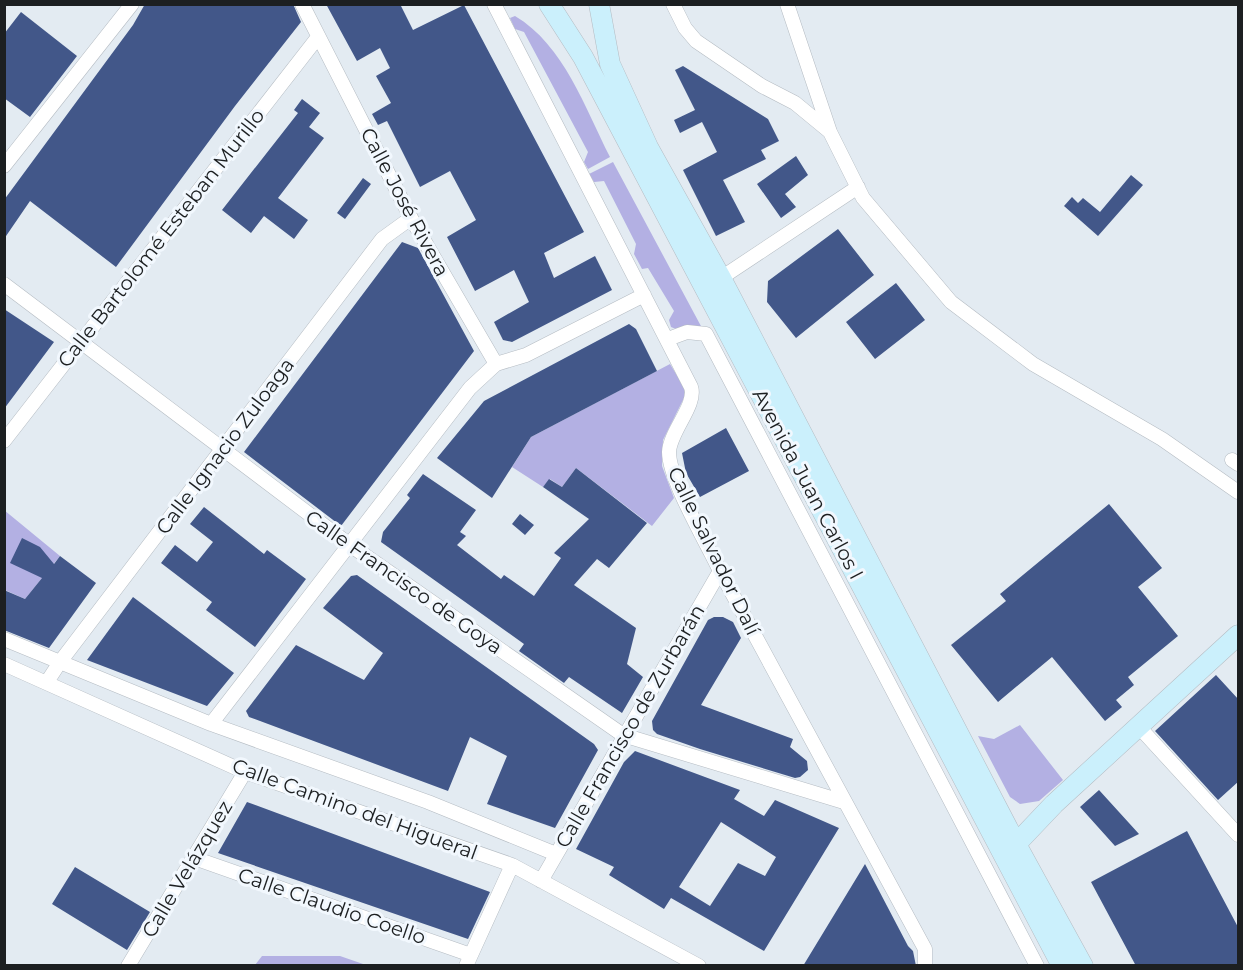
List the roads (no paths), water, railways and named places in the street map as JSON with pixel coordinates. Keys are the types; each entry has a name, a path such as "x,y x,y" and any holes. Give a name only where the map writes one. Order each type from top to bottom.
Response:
{"street":[{"path":"4,166 132,4"},
{"name":"Calle José Rivera","path":"302,4 411,218 496,364"},
{"name":"Calle Salvador Dalí","path":"495,4 668,339 693,393 675,430 669,449 670,460 689,508 720,571 925,949 925,966"},
{"name":"Avenida Juan Carlos I","path":"549,4 583,57 1062,966"},
{"name":"Avenida Juan Carlos I","path":"599,4 610,64 648,147 721,278 1016,844 1083,966"},
{"path":"787,4 830,132 863,198 951,302 1033,364 1162,438 1239,492"},
{"path":"674,5 685,28 696,41 762,86 795,104 830,132"},
{"name":"Calle Bartolomé Esteban Murillo","path":"4,441 318,37"},
{"path":"721,278 858,187"},
{"name":"Calle Ignacio Zuloaga","path":"48,682 60,662 382,239 411,218"},
{"name":"Calle Francisco de Goya","path":"4,284 350,545 623,735 844,802"},
{"path":"212,724 470,388 496,364 526,356 644,295"},
{"path":"668,339 687,332 706,334 1037,966"},
{"name":"Calle Francisco de Zurbarán","path":"541,880 720,571"},
{"path":"1016,844 1054,804 1140,728 1239,635"},
{"name":"Calle Camino del Higueral","path":"4,639 212,724 428,802 556,854"},
{"name":"Calle Camino del Higueral","path":"4,664 245,772 512,865 699,966"},
{"path":"1140,728 1239,836"},
{"name":"Calle Velázquez","path":"128,966 245,772"},
{"path":"1002,816 1022,817 1054,804"},
{"name":"Calle Claudio Coello","path":"194,858 469,960"},
{"path":"469,960 512,865"}]}
